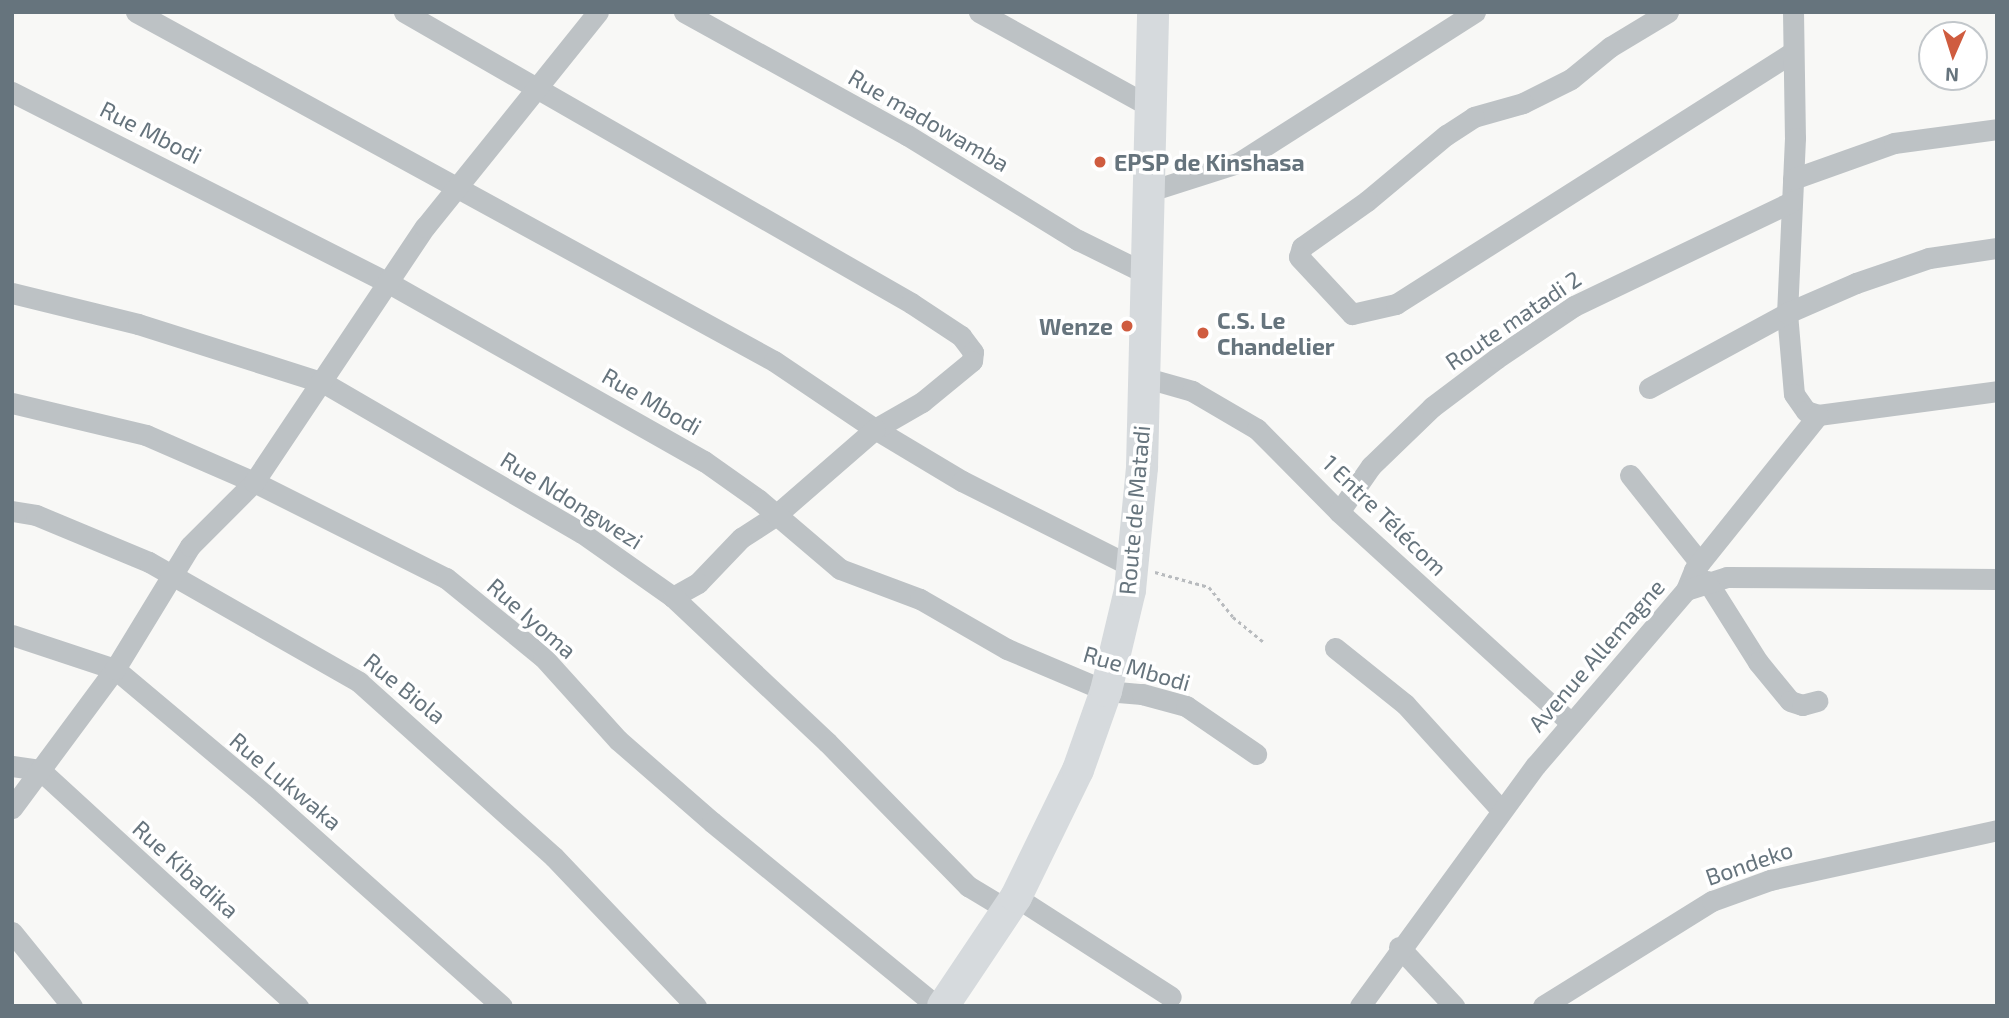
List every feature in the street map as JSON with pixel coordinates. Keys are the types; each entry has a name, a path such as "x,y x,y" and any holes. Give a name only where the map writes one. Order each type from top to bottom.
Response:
{"highway":[{"name":"Route de Matadi","path":"943,1006 1012,904 1078,770 1106,691 1133,567 1150,191 1153,12"}],"street":[{"path":"136,12 774,361 875,429 962,481 1133,567"},
{"path":"404,12 539,87 961,336 974,352 972,361 922,402 875,429 775,516 741,538 698,583 673,597"},
{"path":"12,808 115,669 190,546 254,482 324,383 425,226 598,12"},
{"name":"Rue madowamba","path":"684,12 907,135 1078,240 1147,274"},
{"path":"979,12 1150,107"},
{"path":"1150,191 1238,163 1475,12"},
{"path":"1668,12 1610,47 1571,79 1523,103 1474,117 1446,135 1367,201 1302,247 1299,257 1352,314 1395,304 1792,53"},
{"path":"1793,12 1793,179 1787,313 1790,385 1806,411 1818,415 1997,391"},
{"name":"Rue Mbodi","path":"12,92 389,283 704,461 840,569 920,599 1007,649 1106,691 1142,694 1186,706 1256,754"},
{"path":"1793,179 1894,143 1997,129"},
{"name":"Route matadi 2","path":"1339,512 1371,466 1432,407 1497,358 1574,306 1791,202"},
{"path":"1649,388 1787,313 1929,258 1997,248"},
{"name":"Rue Ndongwezi","path":"12,293 138,324 324,383 582,533 673,597 827,742 968,886 1012,904 1171,997"},
{"name":"1 Entre Télécom","path":"1143,377 1192,391 1256,429 1339,512 1571,723"},
{"name":"Rue Iyoma","path":"12,403 146,435 254,482 446,578 543,657 618,740 712,822 937,1006"},
{"path":"1704,572 1818,415"},
{"path":"1630,475 1704,572 1758,662 1790,701 1802,705 1817,701"},
{"name":"Rue Biola","path":"12,511 36,516 129,552 172,578 312,651 359,682 555,857 696,1006"},
{"name":"Avenue Allemagne","path":"1360,1006 1399,947 1501,810 1571,723 1704,572 1727,577 1997,579"},
{"name":"Rue Lukwaka","path":"12,635 115,669 502,1006"},
{"path":"1335,648 1405,704 1501,810"},
{"path":"12,766 40,770"},
{"name":"Rue Kibadika","path":"40,770 298,1006"},
{"name":"Bondeko","path":"1543,1006 1712,901 1770,880 1997,830"},
{"path":"12,932 72,1006"},
{"path":"1399,947 1424,968 1454,1006"}],"path":[{"path":"1133,567 1209,587 1233,617 1265,643"}],"place":[{"name":"EPSP de Kinshasa","path":"1100,162"},
{"name":"Wenze","path":"1127,326"},
{"name":"C.S. Le Chandelier","path":"1203,333"}]}
